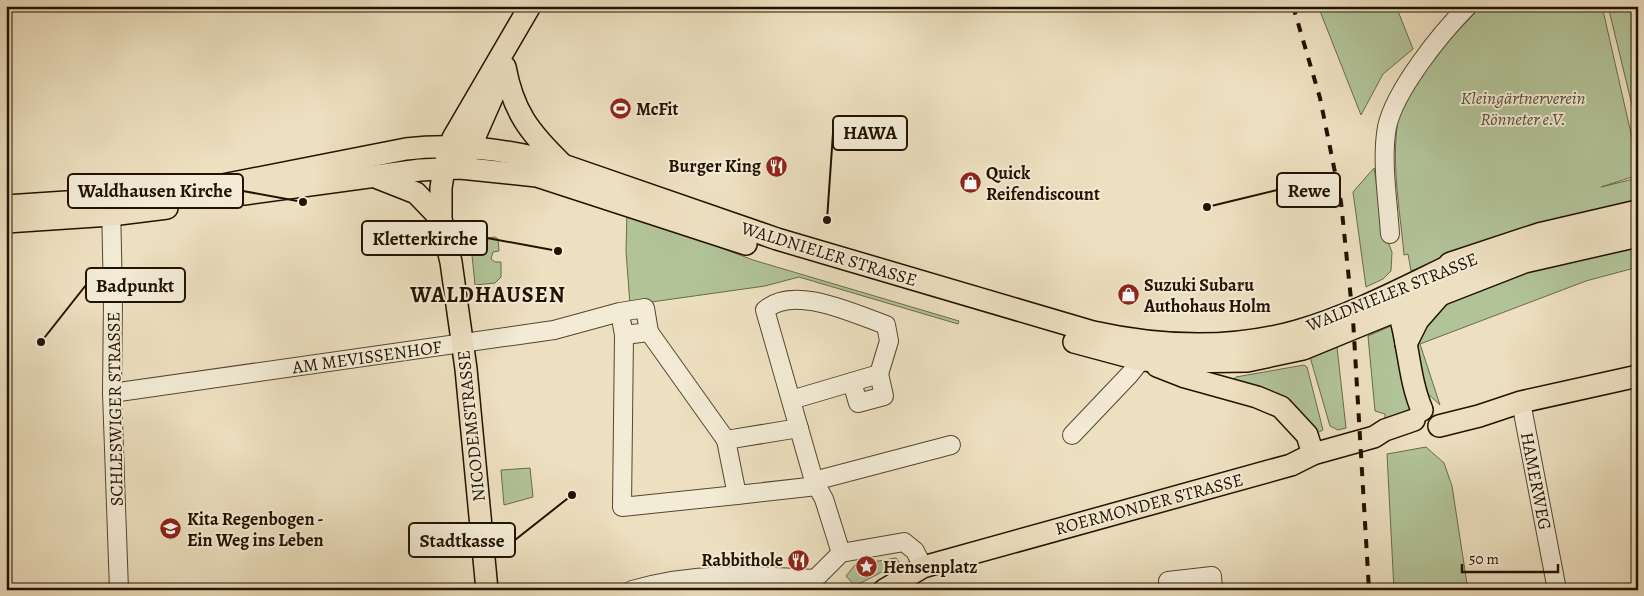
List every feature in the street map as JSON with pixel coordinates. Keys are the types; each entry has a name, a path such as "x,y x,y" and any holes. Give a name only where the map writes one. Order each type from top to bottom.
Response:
{"highway":[{"name":"WALDNIELER STRASSE","path":"1451,265 1539,236 1638,213"},
{"name":"WALDNIELER STRASSE","path":"1442,292 1524,260 1638,234"}],"main road":[{"path":"460,147 459,126 510,43 530,6"},
{"path":"452,168 460,147 505,67 510,43"},
{"path":"505,67 509,89 523,121 541,144 563,164"},
{"name":"WALDNIELER STRASSE","path":"6,222 199,191 406,149 460,147 536,157 563,164 777,240 1093,332 1132,341 1203,345 1257,340 1298,331 1343,315 1442,292"},
{"name":"WALDNIELER STRASSE","path":"6,206 111,206 452,168 537,176 746,244 1007,322 1141,360 1178,362 1247,361 1303,349 1395,302 1451,265"},
{"name":"NICODEMSTRASSE","path":"452,168 441,219 452,262 488,590"},
{"name":"NICODEMSTRASSE","path":"452,168 455,186 452,262"},
{"path":"372,176 416,193 441,219"},
{"path":"1406,344 1418,320 1442,292"},
{"path":"1395,302 1416,394 1426,420"},
{"path":"1141,360 1184,377 1258,396 1281,408 1307,435 1313,454"},
{"name":"ROERMONDER STRASSE","path":"884,590 923,567 1291,465 1313,454 1374,437 1386,439 1426,420 1456,412 1491,410 1638,376"}],"street":[{"path":"1390,234 1385,167 1388,126 1400,96 1421,63 1468,6"},
{"name":"SCHLESWIGER STRASSE","path":"111,206 112,393 119,590"},
{"path":"791,400 852,382 858,403 884,396 880,374 889,341 886,325 809,300 795,298 771,304 764,310 815,483 824,499 841,553"},
{"name":"AM MEVISSENHOF","path":"112,393 554,330 620,312 645,308 649,332 726,440"},
{"path":"620,312 624,335 622,507 737,495 815,483 951,445"},
{"path":"624,335 649,332"},
{"path":"1072,435 1141,360"},
{"name":"HAMERWEG","path":"1521,402 1557,590"},
{"path":"737,495 726,440 799,428"},
{"path":"632,590 664,580 709,576 815,579 841,553 904,542 915,551 923,567"},
{"path":"1169,590 1168,581 1212,576 1213,590"}],"green space":[{"path":"1318,6 1396,6 1413,49 1383,74 1361,115"},
{"name":"Kleingärtnerverein Rönneter e.V.","path":"1481,6 1602,6 1638,164 1638,175 1601,187 1638,178 1638,206 1488,245 1411,271 1408,254 1404,255 1397,190 1396,143 1398,121 1403,101 1419,73"},
{"path":"1608,6 1638,6 1638,130"},
{"path":"1374,168 1384,232 1392,252 1391,271 1383,279 1366,287 1353,192"},
{"path":"627,212 753,260 959,321 958,324 799,277 765,286 630,305 626,251"},
{"path":"495,237 498,239 499,251 493,252 491,259 495,262 501,262 501,277 495,283 475,285 471,245 478,245 480,239"},
{"path":"1638,239 1638,267 1586,281 1420,344 1440,405 1425,391 1415,337 1433,310 1502,277"},
{"path":"1398,323 1416,407 1400,415 1385,418 1385,414 1375,411 1368,336"},
{"path":"1337,347 1346,428 1338,430 1330,426 1310,357"},
{"path":"1304,365 1307,367 1323,430 1313,435 1231,381 1236,377"},
{"path":"1426,447 1444,463 1452,486 1468,590 1394,590 1387,454"},
{"path":"530,468 533,497 504,505 501,470"},
{"path":"896,558 899,562 897,564 855,586 846,576 855,565"}],"railway":[{"path":"1293,6 1320,98 1341,202 1353,319 1369,590"}],"place":[{"name":"McFit","path":"620,109"},
{"name":"Burger King","path":"777,166"},
{"name":"Quick Reifendiscount","path":"970,183"},
{"name":"Waldhausen Kirche","path":"303,202"},
{"name":"Rewe","path":"1207,207"},
{"name":"HAWA","path":"827,220"},
{"name":"Kletterkirche","path":"558,251"},
{"name":"Suzuki Subaru Authohaus Holm","path":"1128,295"},
{"name":"Badpunkt","path":"41,342"},
{"name":"Stadtkasse","path":"572,495"},
{"name":"Kita Regenbogen - Ein Weg ins Leben","path":"171,529"},
{"name":"Rabbithole","path":"799,560"},
{"name":"Hensenplatz","path":"867,567"}],"district":[{"name":"WALDHAUSEN","path":"488,295"}]}
